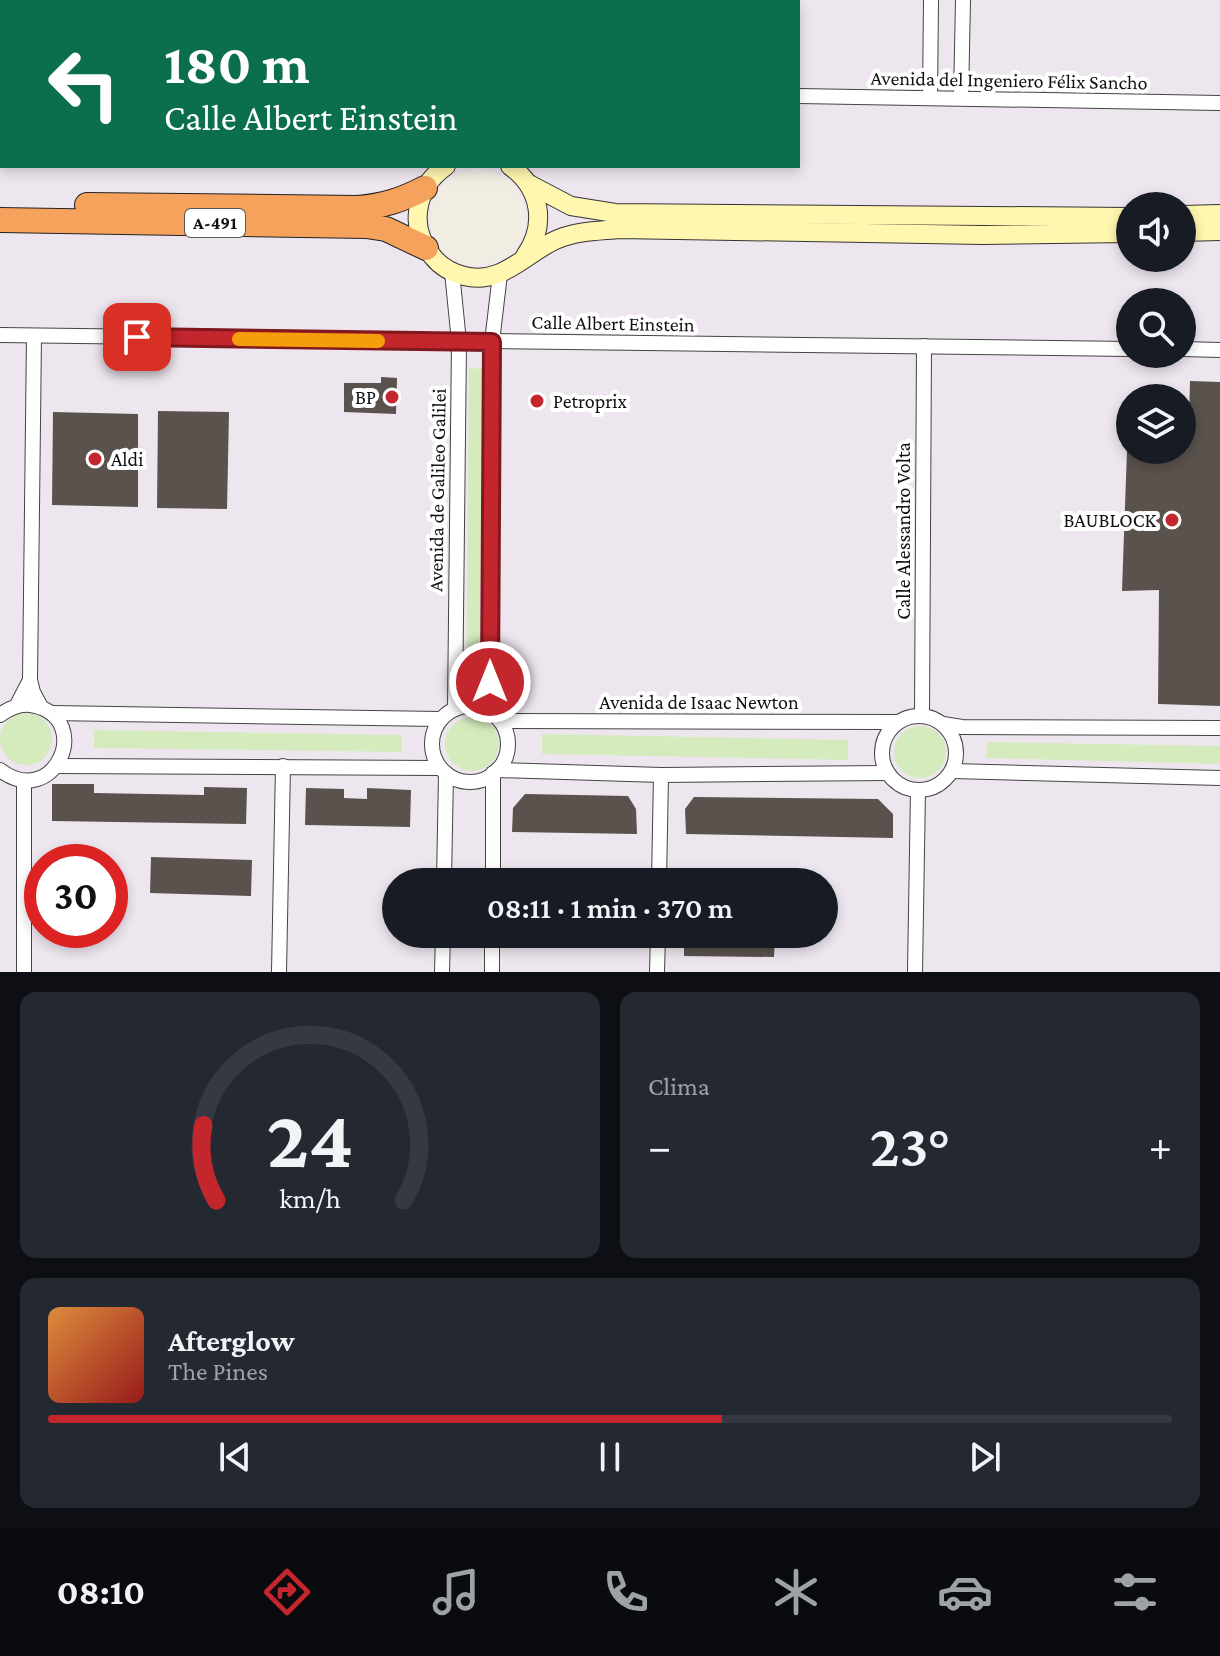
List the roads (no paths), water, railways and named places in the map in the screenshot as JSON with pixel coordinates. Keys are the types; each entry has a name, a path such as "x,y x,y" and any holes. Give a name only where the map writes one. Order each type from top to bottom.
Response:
{"highway":[{"name":"A-491","path":"0,204 358,208 382,206 425,188"},
{"name":"A-491","path":"0,220 366,226 386,229 426,248"}],"main road":[{"name":"A-491","path":"425,188 444,168"},
{"path":"512,168 529,184 571,206 615,213 1116,217"},
{"path":"524,258 533,245 539,214 529,184"},
{"path":"425,188 417,218 419,234 426,248"},
{"path":"1196,215 1220,214"},
{"path":"452,272 476,278 500,274 558,239 585,232 619,229 983,235 1116,233"},
{"path":"1196,232 1220,231"},
{"name":"A-491","path":"426,248 437,262 452,272"}],"street":[{"path":"930,98 931,0"},
{"path":"961,98 963,0"},
{"name":"Avenida del Ingeniero Félix Sancho","path":"800,96 1220,103"},
{"name":"Avenida de Galileo Galilei","path":"452,272 459,342 455,709"},
{"path":"495,716 492,342 500,274"},
{"name":"Calle Albert Einstein","path":"0,335 1116,349"},
{"path":"0,770 24,781 42,777 57,766 65,744 64,733 33,692 30,680 34,336"},
{"name":"Calle Alessandro Volta","path":"922,716 924,346"},
{"path":"1196,349 1220,350"},
{"path":"17,705 30,680"},
{"path":"0,715 17,705 29,704 46,710 440,719"},
{"path":"493,868 495,772 507,752 505,730 495,716 467,706 455,709 440,719 431,743 434,756 443,770 469,782 495,772 661,775 888,773"},
{"name":"Avenida de Isaac Newton","path":"495,716 897,722"},
{"path":"943,724 956,746 952,771 937,785 918,790 901,785 888,773 882,760 882,746 887,733 897,722 909,717 922,716 962,727 1220,728"},
{"path":"57,766 443,770"},
{"path":"279,972 283,766"},
{"path":"443,770 444,868"},
{"path":"952,771 1220,778"},
{"path":"659,868 661,775"},
{"path":"24,781 24,972"},
{"path":"915,972 918,790"},
{"path":"442,972 443,948"},
{"path":"492,948 492,972"},
{"path":"657,972 658,948"}],"place":[{"name":"BP","path":"392,397"},
{"name":"Petroprix","path":"537,401"},
{"name":"Aldi","path":"95,459"},
{"name":"BAUBLOCK","path":"1172,520"}]}
